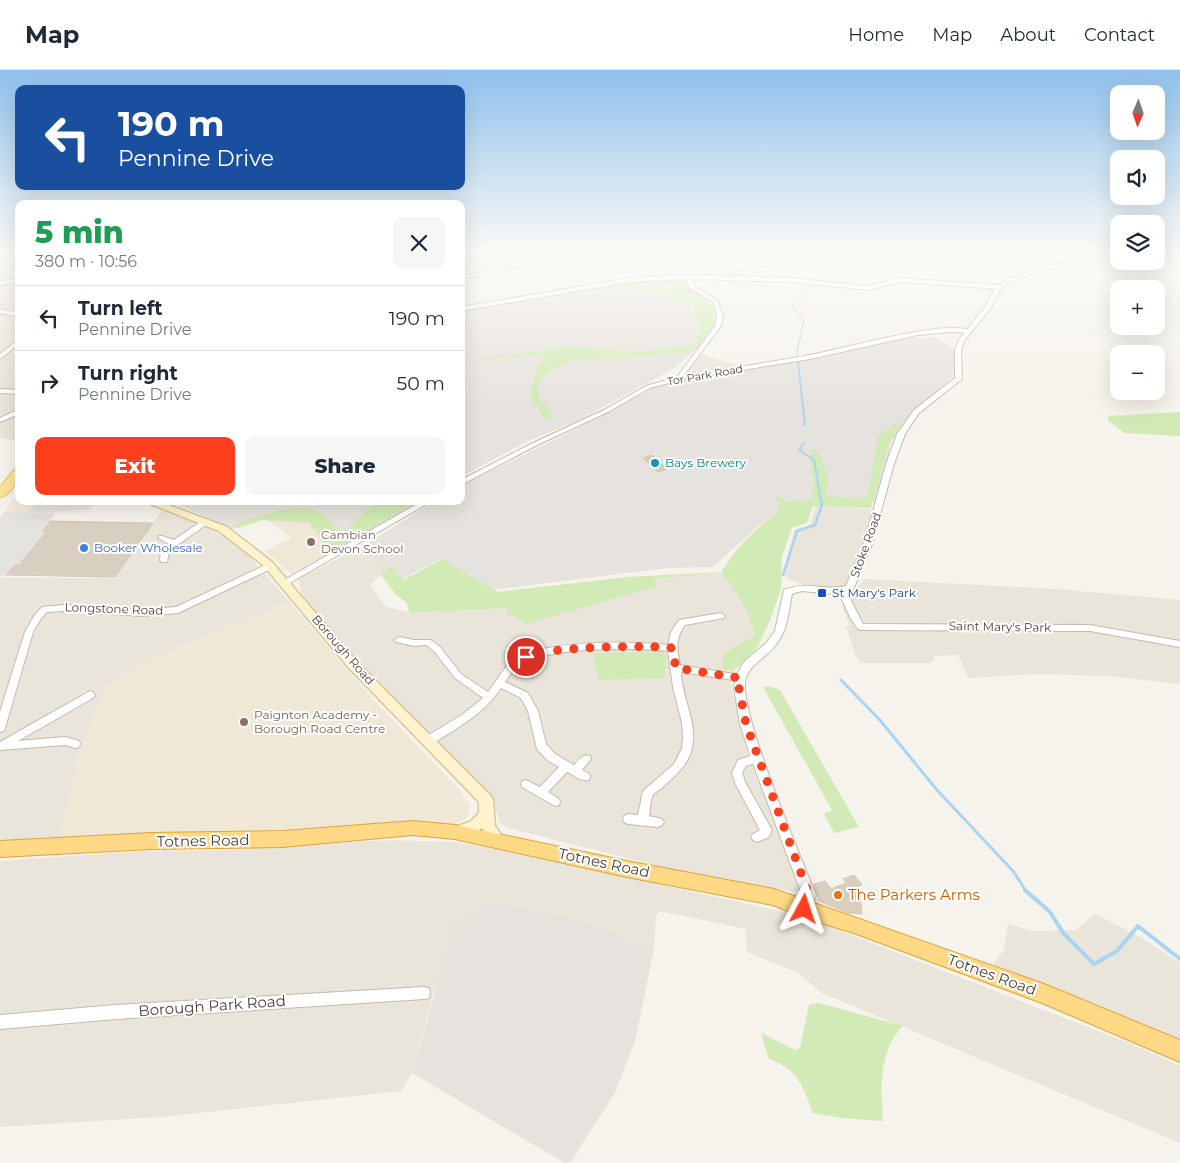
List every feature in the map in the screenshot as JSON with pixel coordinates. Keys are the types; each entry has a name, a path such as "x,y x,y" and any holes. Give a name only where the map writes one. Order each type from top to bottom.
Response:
{"highway":[{"name":"Totnes Road","path":"0,849 150,841 282,839 412,828 455,832 627,869 746,890 774,897 804,909 854,924 1044,994 1179,1047"}],"main road":[{"path":"0,494 15,476"},
{"path":"0,506 15,489"},
{"name":"Borough Road","path":"159,505 223,529 270,566 353,665 486,800 488,830 498,840"},
{"path":"455,832 474,828 486,819"}],"street":[{"path":"465,307 485,304"},
{"path":"679,378 718,326 720,314 716,304"},
{"name":"Stoke Road","path":"740,678 747,666 770,646 780,632 787,592 800,587 842,591 850,588 861,566 877,515 890,463 906,425 929,401 958,379 958,351 968,331 990,304"},
{"path":"1,313 15,315"},
{"name":"Tor Park Road","path":"465,480 535,444 606,412 648,387 679,378 804,358 918,334 950,330 968,331"},
{"path":"0,356 15,345"},
{"path":"0,391 15,392"},
{"path":"0,420 15,413"},
{"path":"285,582 421,505"},
{"path":"164,560 165,550 206,522"},
{"path":"162,538 175,543"},
{"name":"Longstone Road","path":"0,728 29,632 44,610 63,608 142,612 178,610 270,566"},
{"name":"Saint Mary's Park","path":"842,591 849,602 854,620 861,627 1090,628 1180,644"},
{"path":"642,820 647,794 676,771 684,760 688,746 688,723 677,689 676,668 672,648 675,632 682,622 721,616"},
{"path":"399,640 414,643 428,642 437,649 458,676 489,698"},
{"path":"428,741 479,708 489,698 514,664 537,653 614,648 672,648"},
{"path":"676,668 740,678 740,702 757,758 809,895 804,909"},
{"path":"500,684 525,696 534,711 541,746 551,757 575,771"},
{"path":"0,745 90,695"},
{"path":"0,745 65,741 75,744"},
{"path":"757,758 742,763 737,773 740,785 766,830 765,834 757,837"},
{"path":"541,793 575,771 586,759"},
{"path":"526,784 555,802"},
{"path":"628,819 658,822"},
{"name":"Borough Park Road","path":"0,1022 116,1012 424,993"}],"shaded area":[{"path":"0,304 15,304 15,440 0,438"},
{"path":"497,304 687,304 693,307 699,327 696,341 685,346 691,353 675,368 581,419 524,443 465,475 465,309"},
{"path":"937,337 956,351 952,377 927,400 892,441 876,502 802,501 783,506 777,514 758,526 713,567 666,568 492,590 440,559 400,580 365,545 429,505 465,505 465,484 614,410 650,389 675,380 739,372 758,366 909,338"},
{"path":"702,354 744,367 682,376"},
{"path":"780,364 789,367 793,378 785,395 765,365"},
{"path":"15,497 15,505 94,505 89,511 82,513 4,512"},
{"path":"35,505 92,505 88,509 29,512"},
{"path":"179,505 414,505 344,546 272,515 234,529"},
{"path":"816,506 872,509 873,517 865,544 846,587 837,588 802,584 790,580 783,575 794,530 810,525"},
{"path":"161,511 197,523 229,539 247,554 289,601 161,654 106,685 79,756 60,837 0,840 0,578 115,578"},
{"path":"4,512 54,513 51,521 43,531 47,531 19,565 15,565 6,575 0,577 0,518"},
{"name":"Cambian Devon School","path":"314,517 344,546 292,575 265,551 291,538 265,518"},
{"path":"367,544 391,566 370,585 385,606 409,613 507,608 654,579 721,572 742,599 751,617 755,636 735,670 730,684 750,761 777,825 799,888 796,892 710,879 508,828 500,823 491,796 345,649 303,596 298,579"},
{"path":"864,579 1057,589 1180,600 1180,684 1108,676 1039,674 968,678 958,655 935,656 932,663 861,663 856,657 846,627 849,625 842,606"},
{"name":"Paignton Academy - Borough Road Centre","path":"289,601 363,688 460,791 471,807 466,819 455,824 398,822 196,835 60,837 79,756 106,685 161,654"},
{"path":"390,840 454,842 496,849 803,916 1141,1048 1180,1066 1180,1143 820,992 799,973 747,952 746,929 660,911 656,915 654,949 576,921 497,902 480,912 433,995 412,1073 401,1091 161,1117 0,1127 0,861 141,851 226,850"},
{"path":"497,902 576,921 654,949 635,1041 615,1093 570,1163 565,1163 412,1073 455,923"},
{"path":"1095,914 1142,938 1180,963 1180,1045 991,968 1004,949 1008,924 1034,931 1076,930"}],"green space":[{"path":"687,304 711,304 715,315 709,336 704,343 691,353 581,360 568,363 546,374 537,384 539,398 551,412 553,419 545,420 530,395 538,362 543,361 544,355 465,361 574,346 630,351 684,346 696,341 699,327 693,307"},
{"path":"1180,412 1180,436 1125,433 1108,421 1108,416"},
{"path":"902,422 889,442 871,508 813,506 807,523 792,528 782,556 781,589 770,620 757,648 735,670 722,669 724,653 755,636 750,618 742,602 721,572 746,539 778,513 779,503 774,495 788,502 811,499 814,484 810,449 818,451 828,478 826,496 865,499 869,490 878,437 893,425"},
{"path":"373,505 411,505 330,552 309,522 262,520 238,528 232,526 273,512 307,508 322,514 343,532"},
{"path":"442,559 498,592 627,577 721,572 654,579 657,586 527,624 513,616 507,615 507,608 409,613 407,603 396,595 381,575 391,566 403,580"},
{"path":"663,652 667,656 664,678 599,680 593,653"},
{"path":"769,686 780,690 859,827 834,833 824,814 832,810 763,687"},
{"path":"819,1003 903,1026 895,1036 885,1058 882,1083 883,1121 842,1118 813,1113 798,1080 787,1068 769,1059 762,1033 795,1050 800,1048 809,1005"}],"building":[{"name":"Bays Brewery","path":"652,455 667,469 658,472 643,458"},
{"name":"Booker Wholesale","path":"51,521 153,523 115,577 6,575 15,565 19,565 47,531 43,531"},
{"name":"The Parkers Arms","path":"854,875 862,885 859,885 862,914 848,913 819,901 814,884 825,881 831,889 846,883 843,879"}],"waterway":[{"path":"795,304 792,307 804,320 797,351 798,363"},
{"path":"798,362 805,425"},
{"path":"804,443 799,450 814,460 821,501"},
{"path":"783,575 797,531 815,525 822,504 821,499"},
{"path":"841,680 879,719 937,790 1013,871 1026,891"},
{"path":"1026,891 1050,912 1064,934 1094,964 1117,951 1138,926 1180,959"}],"place":[{"name":"Bays Brewery","path":"655,463"},
{"name":"Cambian Devon School","path":"311,542"},
{"name":"Booker Wholesale","path":"84,548"},
{"name":"St Mary's Park","path":"822,593"},
{"name":"Paignton Academy - Borough Road Centre","path":"244,722"},
{"name":"The Parkers Arms","path":"838,895"}],"route":[{"path":"526,657 537,653 560,650 654,646 672,648 675,653 676,668 740,678 740,702 746,724 809,895 804,909"}]}
